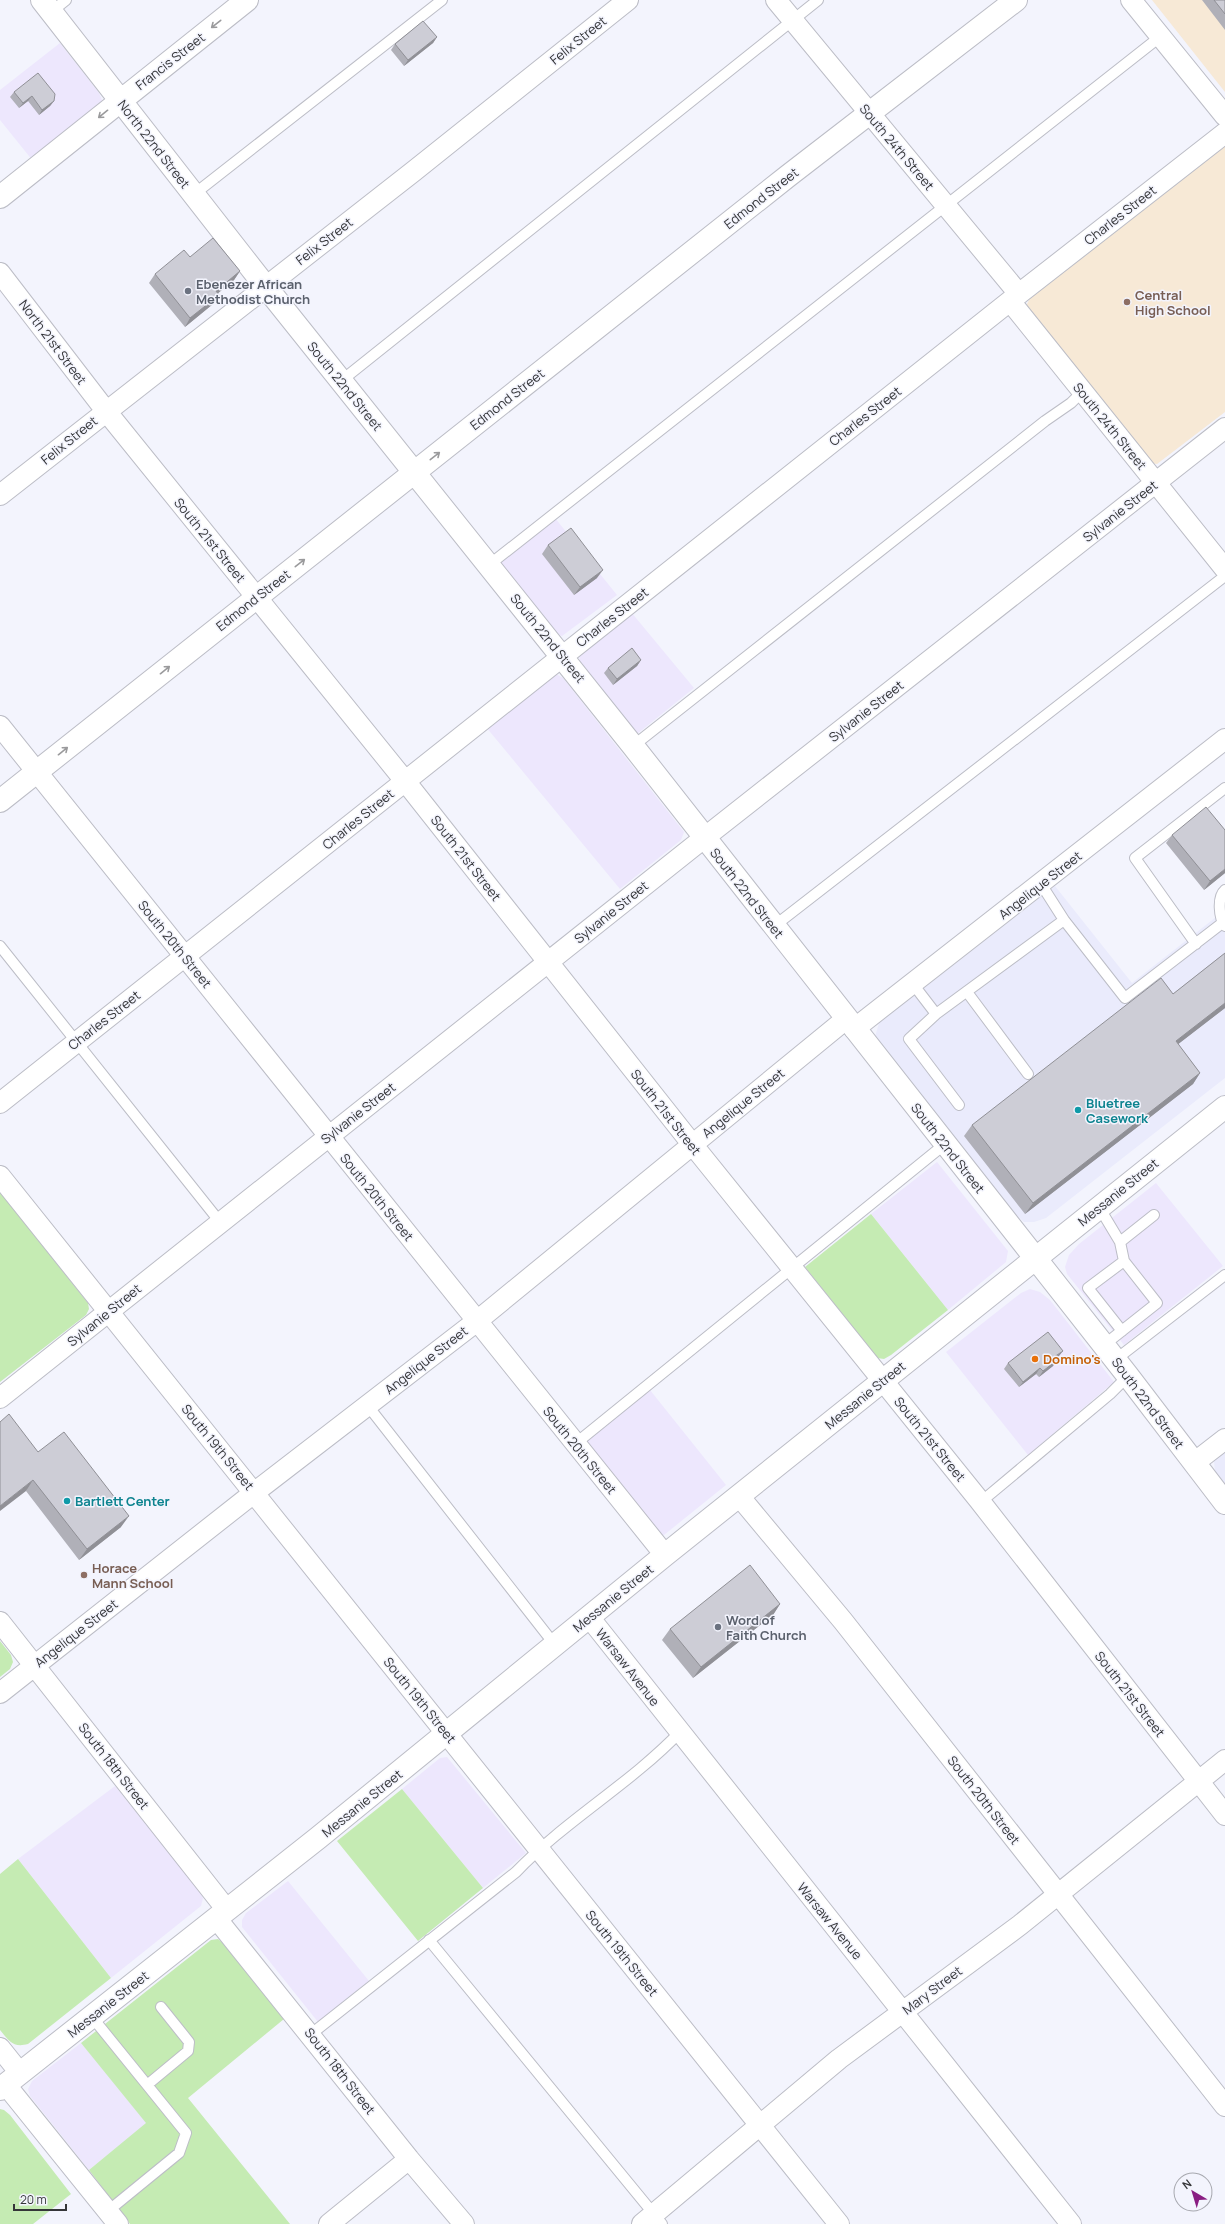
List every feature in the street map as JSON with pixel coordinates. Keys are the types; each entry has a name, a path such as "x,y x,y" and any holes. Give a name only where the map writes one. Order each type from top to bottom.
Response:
{"street":[{"name":"Francis Street","path":"0,197 247,0"},
{"name":"Felix Street","path":"0,495 266,287 628,0"},
{"name":"South 24th Street","path":"776,0 946,206 1082,392 1225,568"},
{"name":"Edmond Street","path":"0,801 414,472 1016,0"},
{"path":"1131,0 1225,116"},
{"name":"North 22nd Street","path":"53,4 120,100 266,287"},
{"name":"Charles Street","path":"0,1103 1014,297 1225,133"},
{"name":"North 21st Street","path":"0,272 106,411"},
{"name":"South 22nd Street","path":"266,287 633,746 773,927 1116,1360 1225,1503"},
{"name":"South 21st Street","path":"106,411 405,781 692,1144 979,1500 1225,1815"},
{"name":"Sylvanie Street","path":"0,1398 704,838 1225,428"},
{"name":"South 20th Street","path":"0,726 665,1555"},
{"name":"Angelique Street","path":"0,1694 255,1492 477,1321 692,1144 850,1024 913,984 1225,739"},
{"name":"Messanie Street","path":"8,2082 222,1914 882,1380 1225,1107"},
{"name":"South 19th Street","path":"0,1176 255,1492 839,2224"},
{"path":"1194,1463 1225,1439"},
{"name":"South 20th Street","path":"739,1496 843,1621 1225,2106"},
{"name":"Warsaw Avenue","path":"589,1618 1072,2224"},
{"name":"South 18th Street","path":"0,1622 35,1665 222,1914 310,2035 409,2159 464,2224"},
{"name":"Mary Street","path":"653,2221 761,2125 839,2059 1020,1925 1225,1760"},
{"path":"0,2048 8,2082 113,2218"},
{"path":"329,2224 409,2159"}],"lane":[{"path":"193,195 442,0"},
{"path":"341,381 818,0"},
{"path":"489,565 1161,36"},
{"path":"633,746 1038,426 1071,403 1082,392"},
{"path":"773,927 1225,576"},
{"path":"1196,944 1135,858 1225,788"},
{"path":"1042,884 1064,920 1126,998 1224,923 1220,901 1225,890"},
{"path":"959,1105 909,1039 936,1014 1064,920"},
{"path":"0,946 220,1222"},
{"path":"913,984 936,1014"},
{"path":"967,992 1028,1074"},
{"path":"576,1444 946,1144"},
{"path":"979,1500 988,1496 1110,1394 1122,1331 1157,1303 1124,1261 1120,1242 1099,1207"},
{"path":"1120,1242 1154,1215"},
{"path":"1122,1331 1088,1288 1124,1261"},
{"path":"1116,1360 1225,1275"},
{"path":"368,1406 555,1645"},
{"path":"310,2035 516,1872 538,1848 661,1751 680,1732"},
{"path":"429,1940 653,2221"},
{"path":"147,2085 188,2051 189,2042 161,2007"},
{"path":"92,2017 186,2133 179,2153 113,2218"}],"shaded area":[{"path":"1152,0 1225,0 1225,92"},
{"path":"60,43 99,93 102,100 101,108 33,161 0,120 0,90"},
{"name":"Central High School","path":"1225,144 1225,412 1157,464 1150,463 1026,306 1030,298"},
{"path":"555,518 617,595 562,636 557,634 500,562"},
{"path":"631,612 694,688 637,734 580,663 579,655"},
{"path":"556,674 563,678 684,832 681,840 620,889 486,727"},
{"path":"1055,886 1132,983 1225,910 1225,1078 1046,1218 1034,1222 1024,1222 1014,1213 875,1037 879,1023"},
{"path":"937,1162 1008,1251 1006,1262 948,1310 871,1214"},
{"path":"1156,1183 1223,1266 1124,1345 1067,1274 1065,1267 1069,1255 1079,1244"},
{"path":"1030,1289 1040,1292 1050,1300 1114,1382 1028,1455 946,1352 1021,1293"},
{"path":"650,1390 726,1485 664,1535 658,1534 584,1442"},
{"path":"1225,1450 1225,1485 1215,1472 1214,1461"},
{"path":"447,1757 526,1853 483,1888 402,1789 440,1758"},
{"path":"115,1786 203,1898 201,1906 111,1978 18,1859"},
{"path":"288,1881 369,1981 318,2022 242,1927 242,1920 246,1913"},
{"path":"81,2043 147,2123 89,2170 30,2096 28,2089 32,2081"}],"green space":[{"path":"0,1192 88,1303 89,1309 86,1315 0,1382"},
{"path":"871,1214 948,1310 884,1359 877,1358 805,1267"},
{"path":"0,1641 11,1655 13,1662 10,1669 0,1677"},
{"path":"402,1789 483,1888 418,1941 337,1841"},
{"path":"18,1859 111,1978 28,2044 23,2045 12,2043 0,2030 0,1874"},
{"path":"218,1939 224,1944 284,2019 188,2098 290,2224 130,2224 89,2170 146,2123 81,2043 211,1940"},
{"path":"0,2109 4,2110 10,2115 71,2194 33,2224 0,2224"}],"building":[{"path":"1214,0 1225,0 1225,14"},
{"path":"423,21 437,37 408,60 395,44"},
{"path":"38,73 55,94 54,101 42,110 32,96 23,103 14,92"},
{"name":"Ebenezer African Methodist Church","path":"213,238 240,271 216,291 219,295 190,318 155,274 184,250 190,257"},
{"path":"571,528 603,570 580,587 548,545"},
{"path":"632,648 641,660 617,679 608,668"},
{"path":"1206,807 1225,830 1225,869 1210,881 1172,835"},
{"name":"Bluetree Casework","path":"1225,953 1225,1003 1176,1041 1200,1073 1033,1203 972,1125 1161,978 1173,994"},
{"name":"Domino's","path":"1048,1332 1063,1351 1054,1357 1057,1360 1043,1371 1040,1368 1023,1382 1008,1363"},
{"name":"Bartlett Center","path":"9,1414 38,1452 64,1432 129,1516 87,1549 33,1480 0,1506 0,1422"},
{"name":"Word of Faith Church","path":"750,1565 780,1604 701,1667 670,1629"}],"place":[{"name":"Ebenezer African Methodist Church","path":"188,291"},
{"name":"Central High School","path":"1127,302"},
{"name":"Bluetree Casework","path":"1078,1110"},
{"name":"Domino's","path":"1035,1359"},
{"name":"Bartlett Center","path":"67,1501"},
{"name":"Horace Mann School","path":"84,1575"},
{"name":"Word of Faith Church","path":"718,1627"}]}
